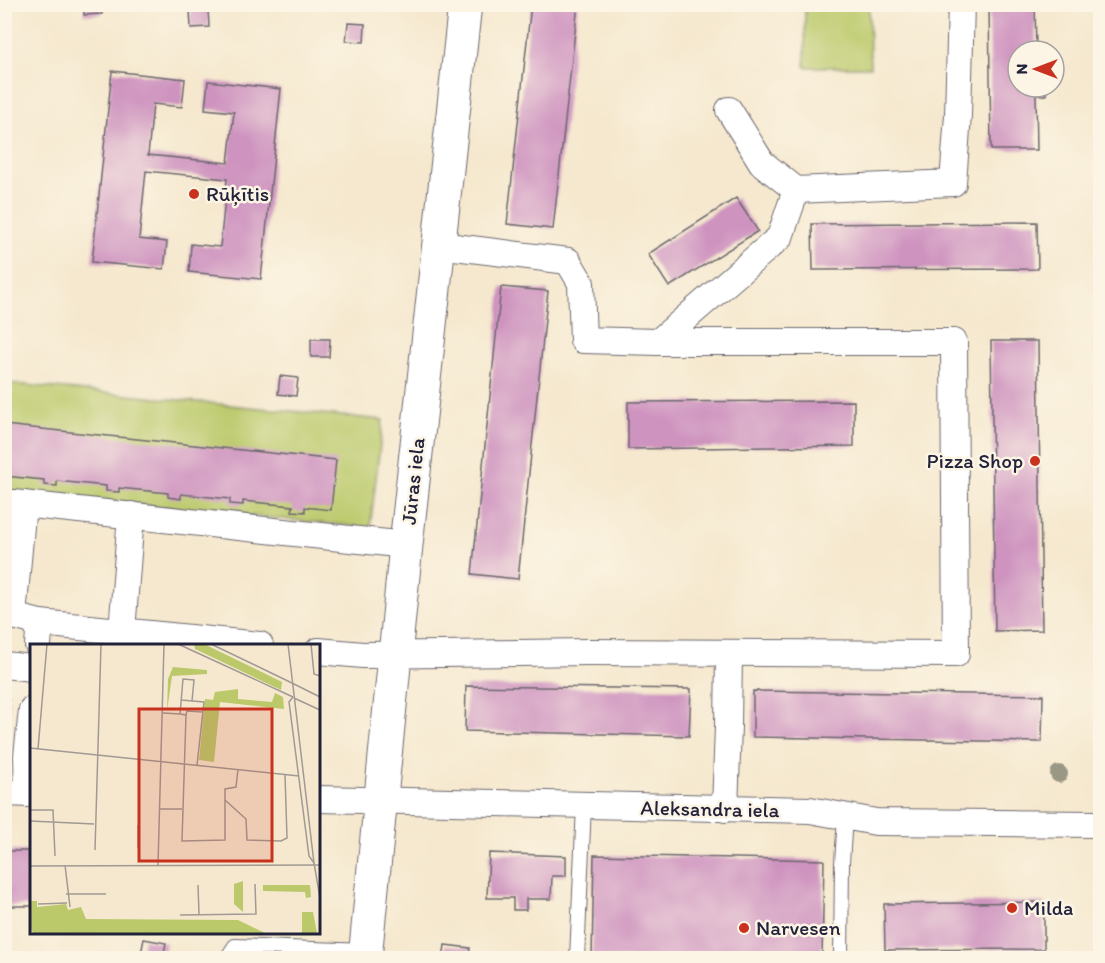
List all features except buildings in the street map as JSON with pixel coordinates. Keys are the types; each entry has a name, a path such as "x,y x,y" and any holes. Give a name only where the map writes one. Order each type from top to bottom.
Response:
{"street":[{"name":"Jūras iela","path":"365,955 406,545 465,4"},
{"path":"729,110 762,163 796,190 954,183 961,4"},
{"path":"658,342 780,237 796,190"},
{"path":"320,651 363,655 589,652 956,654 954,342 584,340 581,283 567,261 438,245"},
{"path":"250,644 122,631 39,634 13,616 14,503 406,545"},
{"path":"122,631 131,515"},
{"path":"725,809 729,653"},
{"path":"4,665 30,668"},
{"path":"21,794 30,728"},
{"name":"Aleksandra iela","path":"320,799 810,810 876,822 1101,824"}],"lane":[{"path":"577,958 584,806"},
{"path":"841,958 845,818"},
{"path":"227,958 235,946 365,955"}],"green space":[{"path":"805,5 869,5 870,67 805,67"},
{"path":"4,383 383,420 370,528 5,491"}],"place":[{"name":"Rūķītis","path":"194,194"},
{"name":"Pizza Shop","path":"1035,461"},
{"name":"Milda","path":"1012,908"},
{"name":"Narvesen","path":"744,928"}]}
